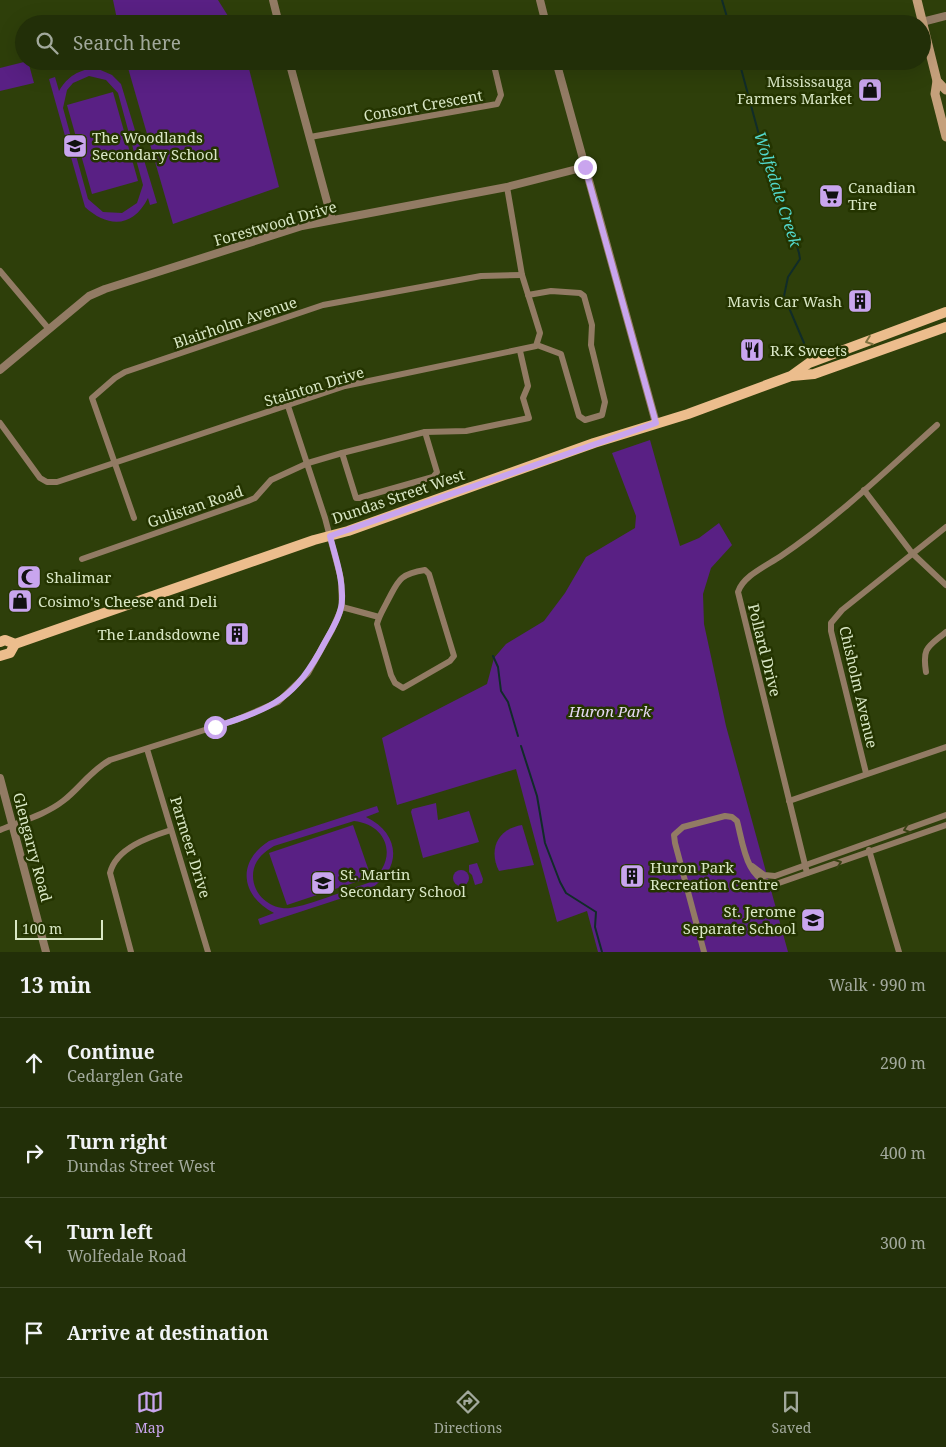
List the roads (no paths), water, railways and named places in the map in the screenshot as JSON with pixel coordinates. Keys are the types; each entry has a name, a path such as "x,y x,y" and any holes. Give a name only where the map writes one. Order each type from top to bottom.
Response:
{"main road":[{"path":"917,0 920,15"},
{"path":"931,57 937,81 934,94 946,137"},
{"path":"937,81 946,90"},
{"name":"Dundas Street West","path":"791,376 809,363 946,312"},
{"name":"Dundas Street West","path":"0,642 5,640 15,644 791,376 814,374 943,330"},
{"name":"Dundas Street West","path":"0,656 10,653 15,644"}],"street":[{"path":"273,0 277,15"},
{"path":"540,0 544,15"},
{"path":"931,20 946,16"},
{"path":"291,70 332,220"},
{"name":"Consort Crescent","path":"310,137 497,104 501,95 495,70"},
{"path":"558,70 656,423"},
{"name":"Forestwood Drive","path":"0,370 88,296 105,289 302,226 506,187 585,167"},
{"path":"506,187 522,275 528,295 540,332 537,345 561,354 579,416 585,420 602,415 605,402 591,345 592,325 584,296 580,293 551,291 528,295"},
{"path":"0,271 48,328"},
{"name":"Blairholm Avenue","path":"134,518 92,398 114,378 125,372 323,305 481,276 522,275"},
{"name":"Stainton Drive","path":"0,423 40,478 47,482 57,482 345,386 520,351 537,345"},
{"name":"Gulistan Road","path":"82,559 248,501 255,498 271,480 308,463 425,432 466,431 530,418 523,398 528,386 520,351"},
{"path":"0,830 52,809 65,800 99,766 110,760 236,720 278,702 308,673 342,607 341,578 308,463 288,406"},
{"name":"Pollard Drive","path":"807,873 738,592 741,583 788,551 864,490 937,425"},
{"path":"342,453 356,498 359,498 433,477 436,472 425,432"},
{"path":"864,490 912,553 946,585"},
{"path":"912,553 946,527"},
{"name":"Chisholm Avenue","path":"866,773 831,631 831,623 842,610 912,553"},
{"path":"425,570 429,574 454,656 450,661 403,688 398,686 391,675 382,644 377,624 378,617 398,581 425,570"},
{"path":"342,607 378,617"},
{"path":"926,672 924,656 926,650 946,632"},
{"path":"789,801 946,746"},
{"name":"Parmeer Drive","path":"147,749 208,952"},
{"name":"Glengarry Road","path":"0,778 46,952"},
{"path":"750,864 764,875 771,876 946,815"},
{"path":"704,952 675,843 676,832 687,825 725,816 732,817 737,821 750,864 756,877 770,884 781,883 946,825"},
{"path":"131,952 110,873 112,864 137,843 171,830"},
{"path":"867,843 899,952"}],"waterway":[{"name":"Wolfedale Creek","path":"722,0 726,15"},
{"name":"Wolfedale Creek","path":"741,70 766,161 777,181 799,253 800,259 788,277 784,296 804,343"},
{"path":"493,656 498,667 501,691 508,702 518,736"},
{"path":"521,746 537,796 545,843 560,882 566,893 596,912 595,927 602,952"}],"place":[{"name":"Mississauga Farmers Market","path":"870,90"},
{"name":"The Woodlands Secondary School","path":"75,146"},
{"name":"Canadian Tire","path":"831,196"},
{"name":"Mavis Car Wash","path":"860,301"},
{"name":"R.K Sweets","path":"752,350"},
{"name":"Shalimar","path":"29,577"},
{"name":"Cosimo's Cheese and Deli","path":"20,601"},
{"name":"The Landsdowne","path":"237,634"},
{"name":"Huron Park Recreation Centre","path":"632,876"},
{"name":"St. Martin Secondary School","path":"323,883"},
{"name":"St. Jerome Separate School","path":"813,920"}],"park label":[{"name":"Huron Park","path":"610,711"}]}
